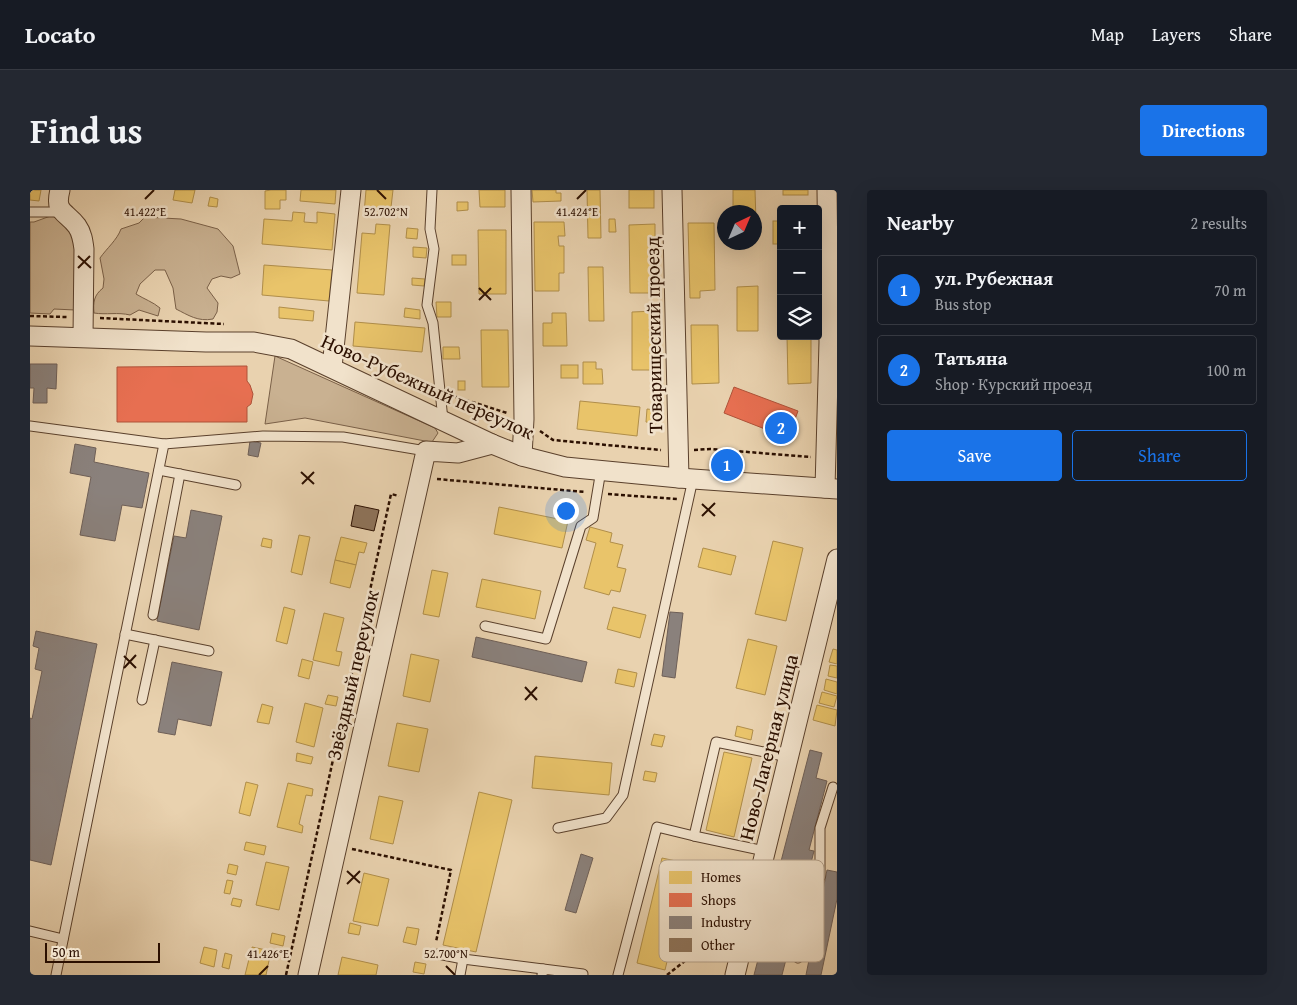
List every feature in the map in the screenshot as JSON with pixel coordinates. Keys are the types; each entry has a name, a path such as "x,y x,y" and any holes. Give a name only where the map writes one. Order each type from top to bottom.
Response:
{"street":[{"path":"60,190 58,204 61,212 77,226 82,236 84,249 83,338"},
{"path":"332,367 351,190"},
{"path":"520,190 524,419 522,456"},
{"name":"Товарищеский проезд","path":"672,190 686,478"},
{"path":"827,190 831,488"},
{"name":"Ново-Рубежный переулок","path":"30,336 254,342 292,349 492,444 522,456 565,467 831,488"},
{"path":"426,451 458,453 492,444"},
{"name":"Звёздный переулок","path":"308,975 426,451"},
{"name":"Ново-Лагерная улица","path":"763,860 837,559"},
{"name":"Ново-Лагерная улица","path":"734,975 737,962"}],"lane":[{"path":"432,190 430,229 434,249 427,305 433,323 443,421"},
{"path":"30,212 61,212"},
{"path":"30,426 164,444 264,436 343,438 426,451"},
{"path":"56,975 164,444"},
{"path":"158,470 236,485"},
{"path":"485,626 546,639 581,526 593,518 601,470"},
{"path":"153,615 180,474"},
{"path":"558,828 606,818 623,795 689,498 686,478"},
{"path":"125,634 209,650"},
{"path":"142,700 155,640"},
{"path":"694,836 716,742 788,757"},
{"path":"820,860 820,828 833,787"},
{"path":"618,975 657,828 765,851"},
{"path":"30,931 64,939"},
{"path":"438,954 542,972 584,975"},
{"path":"460,975 463,959"}],"path":[{"path":"437,479 683,500 689,498"},
{"path":"286,975 391,494 415,499"},
{"path":"314,841 451,870 435,947 438,954"},
{"path":"667,975 683,962"}],"shaded area":[{"path":"56,214 77,240 75,310 54,309 50,314 30,313 30,222"},
{"path":"145,217 181,219 218,229 233,246 240,274 231,278 221,276 212,279 207,288 218,303 217,312 213,319 198,319 176,309 173,288 165,270 155,270 140,284 136,294 160,308 158,316 139,310 130,315 94,313 95,299 103,288 104,279 100,258 121,229 139,223"},
{"path":"275,356 435,428 438,433 432,442 305,418 265,424"}],"building: Homes":[{"path":"30,190 41,190 39,201 30,200"},
{"path":"175,190 195,190 192,203 173,200"},
{"path":"286,190 286,200 280,200 280,209 265,209 265,191"},
{"path":"301,190 336,190 335,204 300,201"},
{"path":"366,190 393,190 390,216 364,214"},
{"path":"479,190 505,190 505,207 480,207"},
{"path":"532,190 556,190 556,193 561,193 561,201 533,202"},
{"path":"587,190 600,190 601,238 588,238"},
{"path":"629,190 654,190 654,208 629,208"},
{"path":"733,190 755,190 755,205 733,205"},
{"path":"783,190 808,190 808,195 783,195"},
{"path":"210,197 218,199 217,207 208,206"},
{"path":"457,202 468,202 468,210 457,211"},
{"path":"293,212 305,213 304,222 317,223 317,212 335,214 332,250 262,244 264,219 292,221"},
{"path":"609,219 615,219 616,232 609,232"},
{"path":"773,221 777,221 777,244 773,244"},
{"path":"534,222 564,222 565,236 558,236 559,246 564,246 564,273 559,273 559,291 535,291"},
{"path":"688,223 714,223 715,290 700,291 700,298 690,298"},
{"path":"376,224 390,225 384,295 357,293 362,233 375,234"},
{"path":"655,224 655,293 630,293 629,225"},
{"path":"407,228 418,229 417,239 406,238"},
{"path":"478,230 506,230 506,294 479,294"},
{"path":"413,247 427,248 426,258 413,257"},
{"path":"452,255 466,255 466,265 452,265"},
{"path":"264,265 332,270 329,301 262,295"},
{"path":"588,267 603,267 604,321 589,321"},
{"path":"412,278 425,279 424,286 412,285"},
{"path":"758,286 758,331 737,331 737,287"},
{"path":"436,302 451,302 451,317 437,317"},
{"path":"279,307 314,311 313,321 279,318"},
{"path":"405,308 420,310 420,319 404,317"},
{"path":"656,311 656,370 632,370 632,312"},
{"path":"552,313 566,313 567,346 543,346 543,323 552,323"},
{"path":"355,322 425,328 422,352 353,346"},
{"path":"691,325 718,325 719,383 692,384"},
{"path":"481,330 508,330 509,387 482,387"},
{"path":"787,340 811,340 811,383 788,384"},
{"path":"443,347 459,347 460,359 443,359"},
{"path":"583,362 596,362 596,369 602,369 603,384 583,384"},
{"path":"561,365 578,365 578,378 561,378"},
{"path":"458,381 465,381 465,390 458,390"},
{"path":"580,401 640,407 637,436 577,429"},
{"path":"647,409 657,410 656,424 646,422"},
{"path":"499,507 568,521 562,548 494,534"},
{"path":"590,527 612,533 610,542 623,545 617,567 626,569 620,592 611,590 609,595 584,588 596,543 586,540"},
{"path":"299,535 310,537 302,575 291,572"},
{"path":"341,537 367,543 364,553 359,552 356,565 335,560"},
{"path":"263,538 272,540 271,548 261,546"},
{"path":"773,541 803,548 786,621 755,614"},
{"path":"703,548 736,556 731,575 698,567"},
{"path":"335,560 356,565 350,588 330,583"},
{"path":"432,570 448,573 439,617 423,614"},
{"path":"482,579 541,591 535,619 476,607"},
{"path":"284,607 295,610 287,644 276,641"},
{"path":"613,607 646,615 640,638 607,629"},
{"path":"324,613 344,618 336,651 342,652 339,666 313,660"},
{"path":"748,639 777,646 765,695 736,688"},
{"path":"833,649 837,650 837,664 829,662"},
{"path":"411,654 439,660 430,702 403,696"},
{"path":"302,659 313,662 309,679 298,676"},
{"path":"830,665 837,666 837,678 828,676"},
{"path":"618,669 637,673 634,687 615,683"},
{"path":"826,679 837,682 837,694 824,690"},
{"path":"822,692 837,696 834,707 819,703"},
{"path":"328,695 338,697 336,706 325,704"},
{"path":"305,703 323,708 314,747 296,742"},
{"path":"262,704 273,707 269,724 257,722"},
{"path":"817,705 837,710 835,726 813,720"},
{"path":"397,723 428,729 419,772 388,766"},
{"path":"737,726 753,730 751,740 735,736"},
{"path":"654,734 665,736 662,747 651,745"},
{"path":"724,752 752,758 734,837 706,830"},
{"path":"297,753 313,757 311,764 296,761"},
{"path":"535,756 612,763 609,795 532,788"},
{"path":"645,771 657,773 655,782 643,780"},
{"path":"246,782 258,785 250,816 239,813"},
{"path":"288,783 313,789 312,796 306,795 299,824 303,826 302,833 277,827"},
{"path":"479,792 512,800 476,952 443,945"},
{"path":"379,796 403,801 393,844 370,839"},
{"path":"246,842 266,846 264,855 244,850"},
{"path":"266,862 289,867 279,910 256,905"},
{"path":"229,864 238,866 236,875 227,873"},
{"path":"659,871 659,962 667,962 665,970 637,963"},
{"path":"364,873 389,879 378,926 353,921"},
{"path":"227,880 233,881 230,894 224,893"},
{"path":"233,898 242,900 240,907 231,905"},
{"path":"350,923 361,926 359,935 348,933"},
{"path":"407,927 419,929 416,945 403,942"},
{"path":"272,933 285,936 283,946 270,943"},
{"path":"204,947 217,950 214,967 200,963"},
{"path":"252,947 271,951 266,975 245,975"},
{"path":"225,953 232,955 229,969 222,967"},
{"path":"342,957 378,965 376,975 338,975"},
{"path":"415,962 426,964 424,974 413,972"}],"building: Shops":[{"path":"247,366 247,381 253,394 251,404 247,407 247,422 117,422 117,367"},
{"path":"734,387 798,411 788,438 724,413"}],"building: Industry":[{"path":"30,364 57,364 56,389 47,388 47,403 33,403 34,388 30,388"},
{"path":"250,441 261,443 258,457 248,455"},
{"path":"75,444 96,448 94,462 149,473 142,508 122,505 115,541 80,535 91,477 70,473"},
{"path":"191,510 222,516 199,630 157,621 174,536 186,538"},
{"path":"670,612 683,613 675,678 662,676"},
{"path":"36,631 97,644 51,865 30,860 30,718 32,719 42,671 35,669 39,648 33,646"},
{"path":"476,637 587,662 582,682 472,657"},
{"path":"172,662 222,672 211,726 178,719 175,735 158,732"},
{"path":"810,750 822,753 816,778 827,781 809,850 814,851 812,860 781,860"},
{"path":"581,854 593,858 576,913 565,910"},
{"path":"827,870 837,872 837,899 824,961 824,885"},
{"path":"757,962 785,962 782,975 754,975"},
{"path":"809,962 824,962 821,975 806,975"}],"building: Other":[{"path":"355,505 379,510 374,531 351,526"}],"place":[{"name":"Татьяна","path":"781,428"},
{"name":"ул. Рубежная","path":"727,465"}]}
